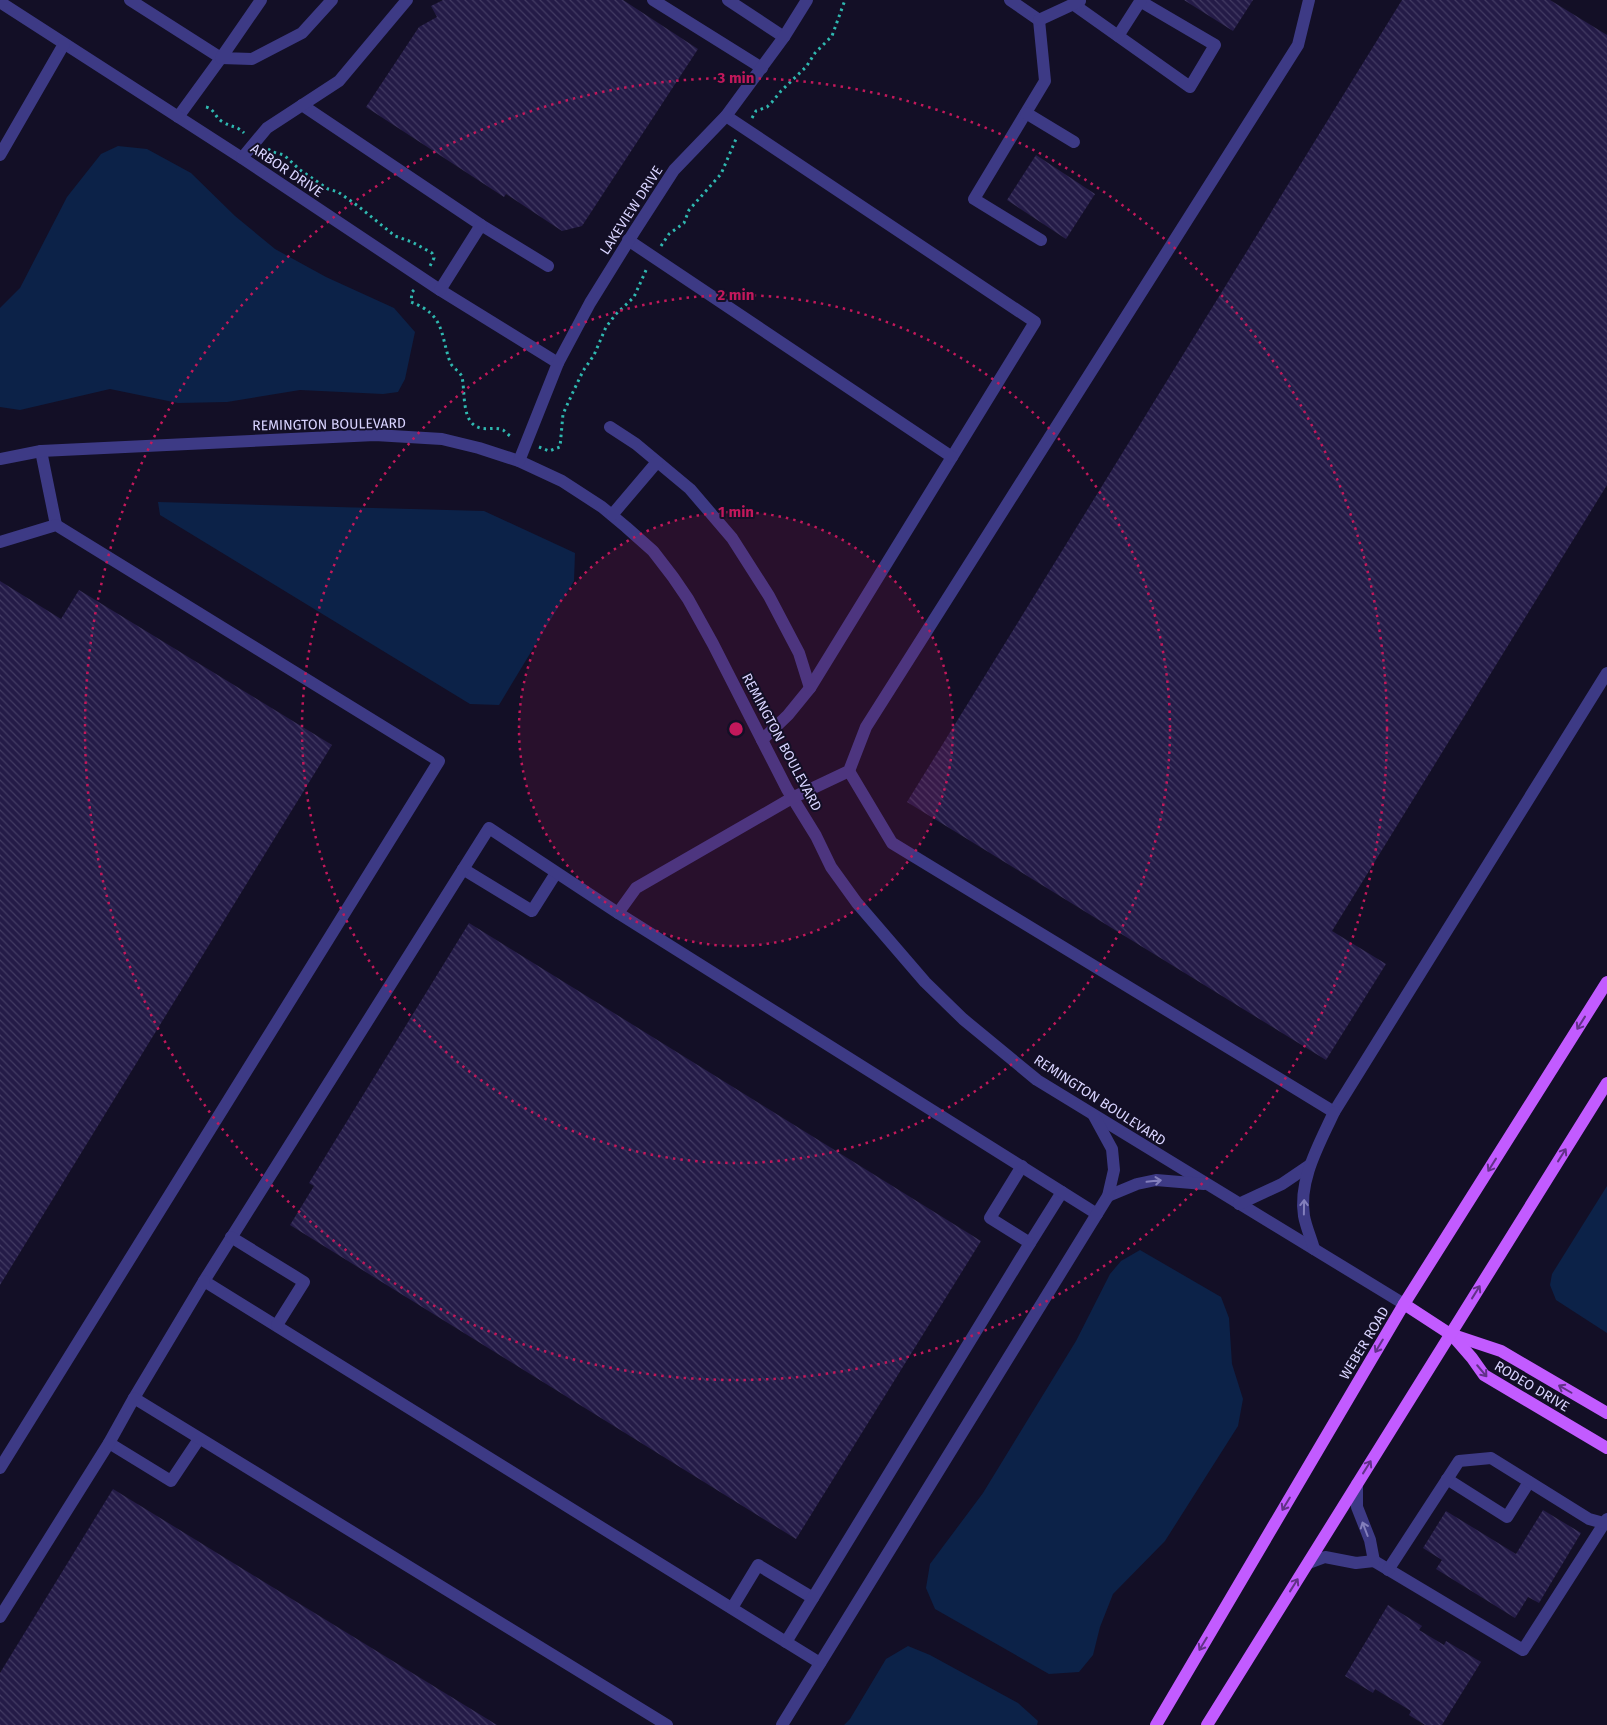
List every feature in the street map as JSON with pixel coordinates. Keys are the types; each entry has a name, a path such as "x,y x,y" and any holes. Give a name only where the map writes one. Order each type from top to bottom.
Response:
{"main road":[{"name":"WEBER ROAD","path":"1156,1725 1404,1304 1607,982"},
{"path":"1206,1725 1309,1563 1607,1083"},
{"name":"REMINGTON BOULEVARD","path":"1404,1304 1450,1334"},
{"name":"RODEO DRIVE","path":"1450,1334 1501,1351 1607,1413"},
{"name":"RODEO DRIVE","path":"1450,1334 1472,1358 1484,1375 1607,1448"}],"street":[{"path":"130,0 221,58 252,59 302,33 332,0"},
{"path":"178,117 261,0"},
{"path":"242,158 267,128 339,81 407,0"},
{"path":"653,0 762,68"},
{"path":"728,0 784,37"},
{"name":"LAKEVIEW DRIVE","path":"519,461 558,362 590,303 628,240 674,170 726,116 784,37 808,0"},
{"path":"1010,0 1039,20 1045,81 974,199 1042,240"},
{"path":"618,913 636,888 792,798 849,771 866,727 1298,45 1309,0"},
{"path":"1039,20 1077,2 1118,36 1190,87 1215,45 1141,1 1118,36"},
{"name":"ARBOR DRIVE","path":"0,2 242,158 440,290 558,362"},
{"path":"0,155 64,44"},
{"path":"302,106 481,225 548,266"},
{"path":"1026,113 1074,142"},
{"path":"726,116 1035,322 810,688 788,715 762,740"},
{"path":"440,290 481,225"},
{"path":"628,240 952,457"},
{"path":"610,427 636,444 690,489 732,538 769,596 799,653 810,688"},
{"name":"REMINGTON BOULEVARD","path":"0,459 41,450 375,436 442,439 479,448 519,461 562,481 602,507 653,551 688,599 792,798 816,836 831,867 857,903 925,982 963,1019 1037,1080 1404,1304"},
{"path":"0,1468 4,1452 440,761 56,525 41,450"},
{"path":"612,515 657,462"},
{"path":"0,542 56,525"},
{"path":"1314,1249 1304,1215 1304,1188 1310,1164 1334,1112 1607,673"},
{"path":"849,771 892,843 1334,1112"},
{"path":"0,1617 109,1443 231,1237 489,828 618,913 1098,1214"},
{"path":"463,869 532,911 556,872"},
{"path":"782,1725 1108,1196 1114,1170 1112,1149 1094,1116"},
{"path":"1239,1204 1282,1184 1310,1164"},
{"path":"1022,1166 990,1218 1030,1243"},
{"path":"1108,1196 1138,1184 1156,1180 1206,1184"},
{"path":"786,1642 1062,1192"},
{"path":"231,1237 304,1282 277,1325"},
{"path":"204,1281 820,1663"},
{"path":"134,1398 662,1724"},
{"path":"109,1443 171,1481 199,1439"},
{"path":"1309,1563 1325,1557 1356,1563 1374,1561 1388,1570 1522,1650 1606,1522 1589,1519 1490,1458 1459,1461 1388,1570"},
{"path":"1447,1479 1507,1517 1529,1482"},
{"path":"1357,1484 1357,1506 1370,1540 1374,1561"},
{"path":"732,1608 758,1565 813,1598"}],"path":[{"path":"751,119 756,111 767,107 772,102 806,67 815,53 832,36 845,0"},
{"path":"206,107 212,109 222,122 239,127 251,137"},
{"path":"658,250 669,234 684,222 689,210 721,174 734,142 740,134"},
{"path":"266,147 273,152 284,155 300,170 328,189 338,192 395,236 412,242 432,253 434,258 432,263"},
{"path":"549,451 560,447 563,414 583,371 594,355 606,327 616,314 634,297 648,267"},
{"path":"412,292 411,302 425,307 432,314 442,331 451,365 461,375 468,416 472,424 480,428 503,430 510,436"}],"water":[{"path":"118,146 147,149 191,173 235,216 275,249 326,277 394,308 415,332 405,379 398,392 383,394 300,390 227,402 178,403 110,389 20,410 0,407 0,308 20,288 67,197 101,154"},
{"path":"158,502 484,511 575,553 574,581 499,705 470,704 160,515"},
{"path":"1607,1186 1607,1333 1556,1300 1550,1285 1552,1274"},
{"path":"1140,1250 1221,1297 1229,1318 1232,1364 1243,1399 1238,1426 1165,1541 1113,1594 1100,1627 1093,1655 1079,1672 1049,1674 935,1609 926,1588 930,1564 983,1493 1076,1341 1110,1274 1121,1261"},
{"path":"908,1646 930,1655 1018,1703 1038,1721 1037,1725 844,1725 850,1719 886,1659"}],"building":[{"path":"443,0 623,0 698,49 582,226 562,231 506,194 504,197 366,107 419,27 437,17 431,6"},
{"path":"1184,0 1253,0 1233,31"},
{"path":"1402,0 1550,0 1607,35 1607,485 1332,931 1386,964 1326,1060 907,802"},
{"path":"1036,155 1095,194 1066,239 1007,200"},
{"path":"0,581 61,619 79,590 332,745 0,1285"},
{"path":"469,923 981,1241 796,1539 290,1225 314,1186 309,1183"},
{"path":"113,1489 497,1725 0,1725 0,1673"},
{"path":"1543,1510 1581,1533 1539,1603 1528,1597 1515,1618 1436,1569 1442,1560 1423,1548 1446,1511 1516,1554"},
{"path":"1388,1605 1422,1626 1419,1630 1444,1645 1446,1641 1481,1662 1442,1725 1425,1725 1409,1715 1411,1711 1375,1689 1373,1693 1345,1676"}]}
